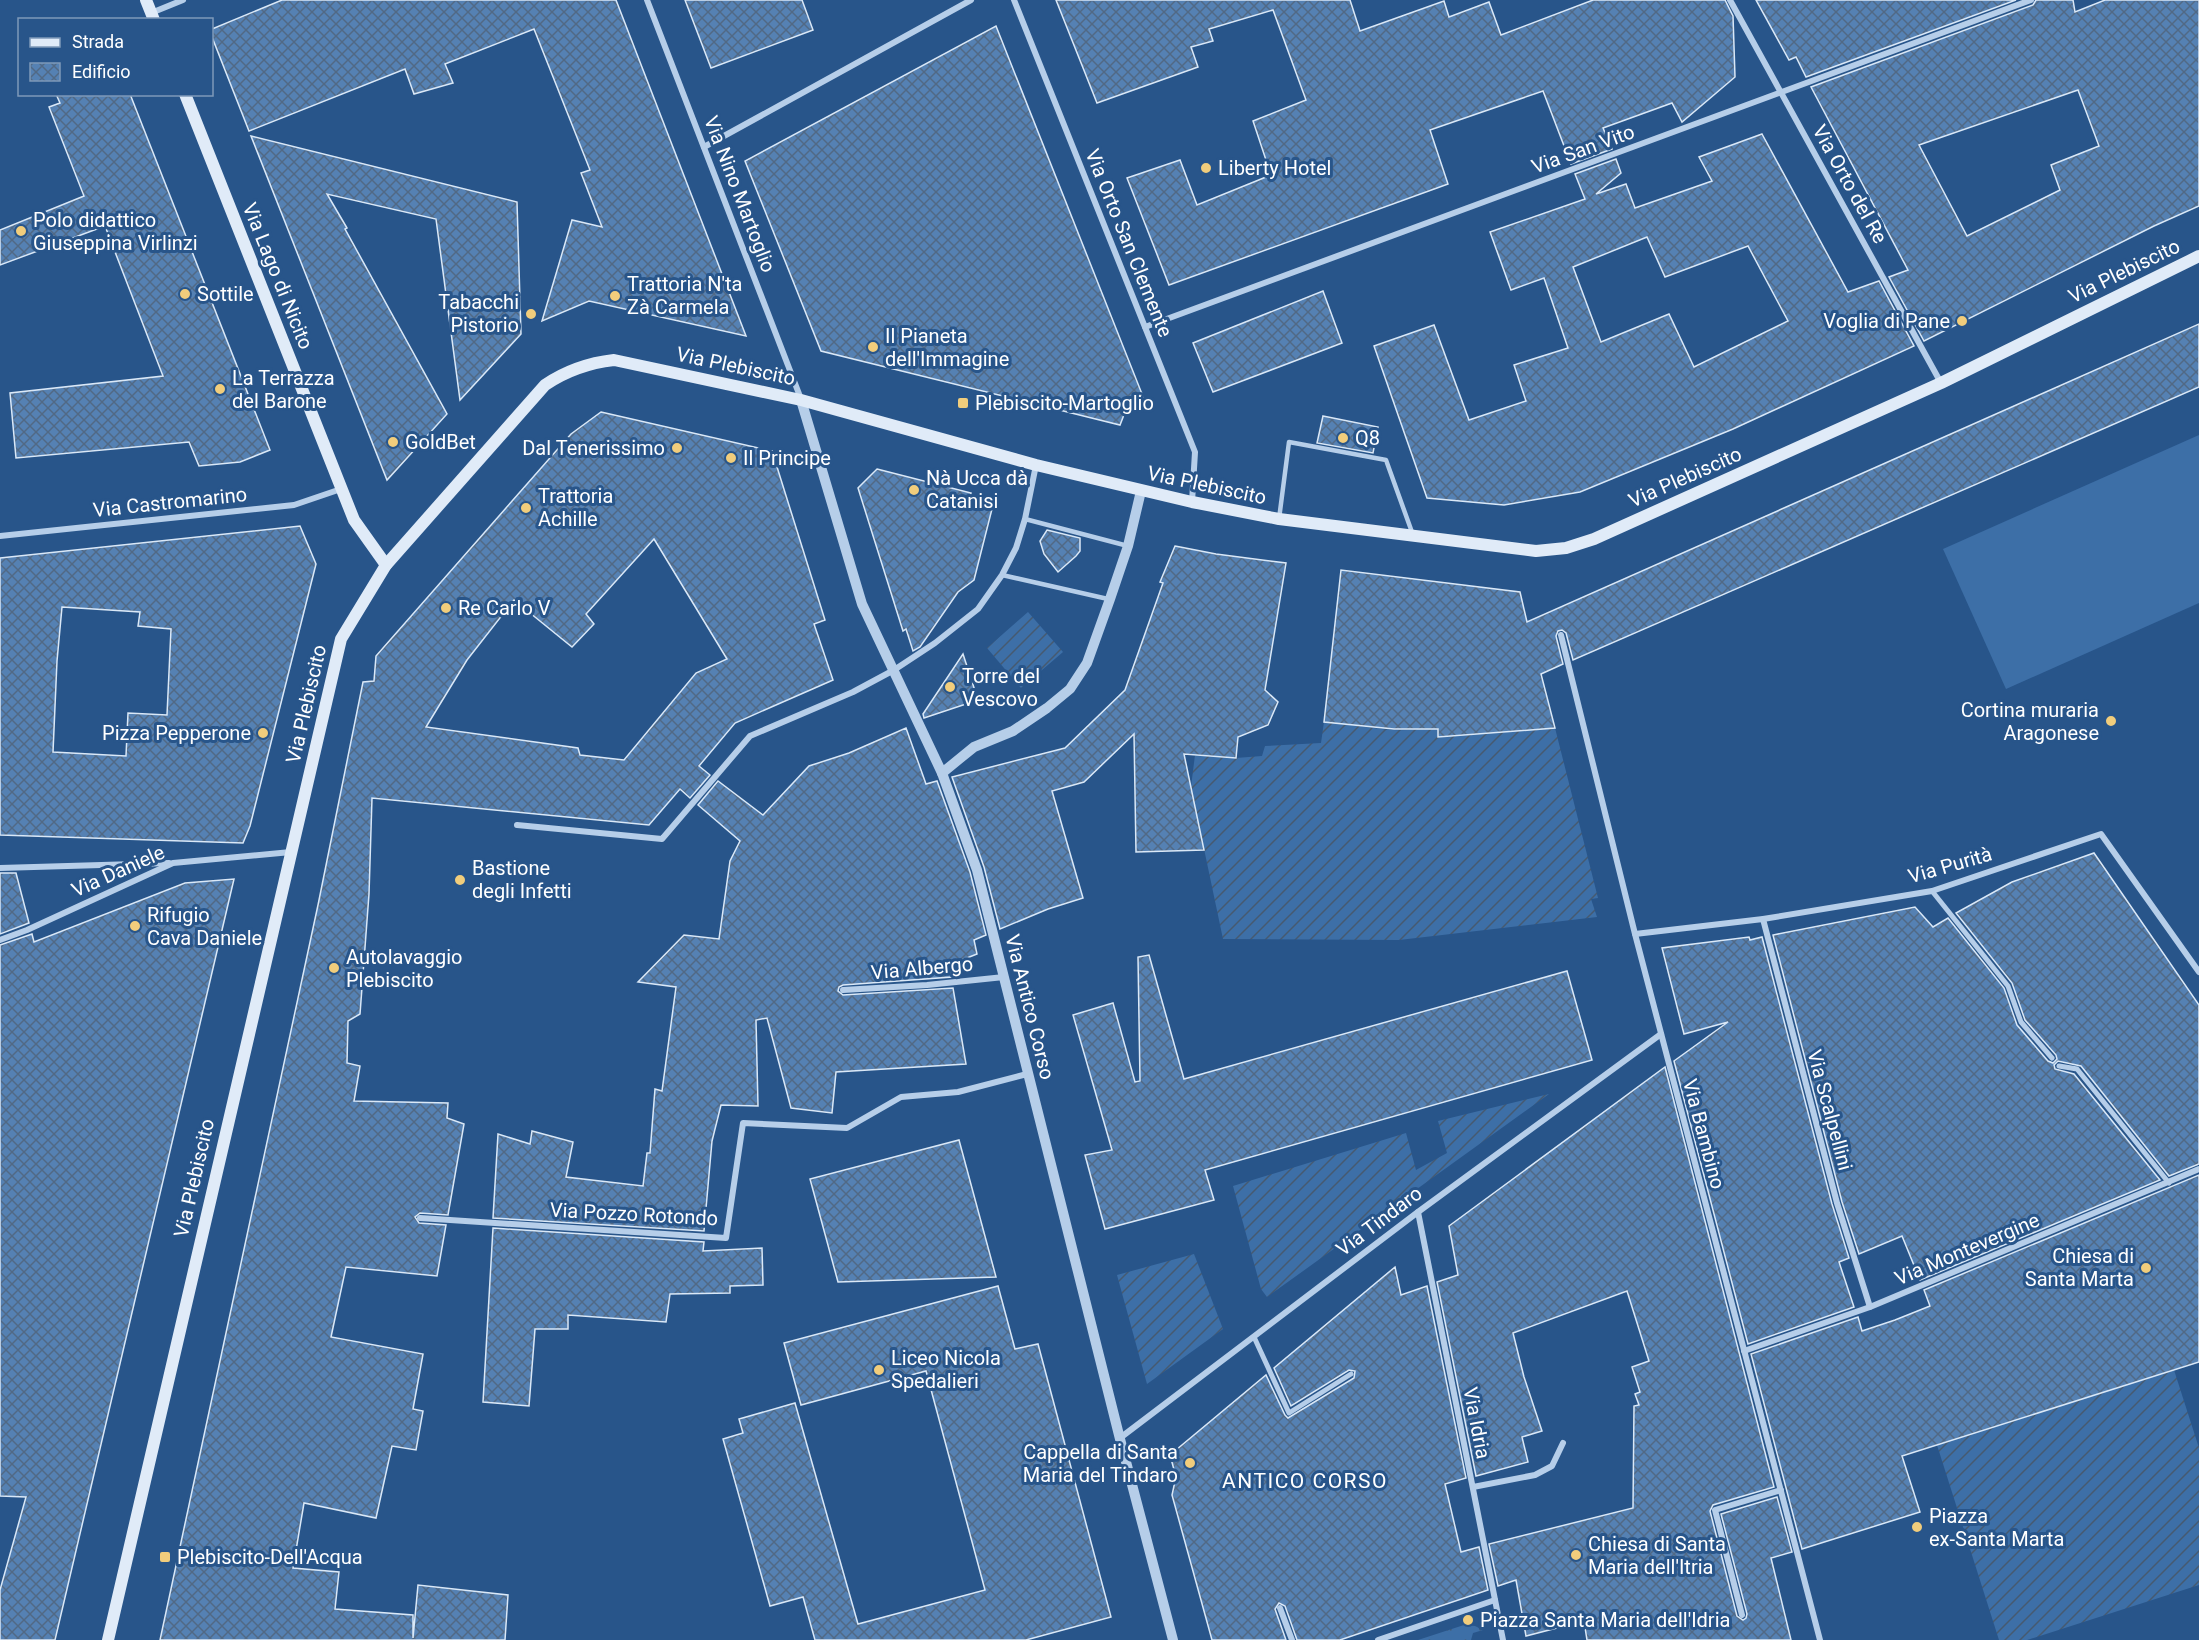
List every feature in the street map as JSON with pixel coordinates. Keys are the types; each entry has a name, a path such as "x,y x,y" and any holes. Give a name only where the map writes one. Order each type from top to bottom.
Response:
{"main road":[{"path":"146,0 153,16"},
{"name":"Via Lago di Nicito","path":"186,96 354,520 386,565"},
{"name":"Via Plebiscito","path":"108,1640 341,639 386,565 545,385 563,373 591,363 614,360 801,400 1036,465 1192,502 1279,519 1413,538 1536,551 1566,548 1594,539 1941,383 2199,256"}],"street":[{"path":"153,16 183,0"},
{"name":"Via Nino Martoglio","path":"647,0 801,400"},
{"path":"704,147 971,0"},
{"name":"Via Orto San Clemente","path":"1014,0 1195,452 1192,502"},
{"name":"Via Orto del Re","path":"1730,0 1941,383"},
{"name":"Via San Vito","path":"1145,327 2031,0"},
{"name":"Via Antico Corso","path":"801,400 862,604 942,773 976,870 1173,1640"},
{"path":"517,825 662,839 750,736 853,692 894,670 935,643 978,609 1002,576 1016,548 1025,519 1036,465"},
{"name":"Via Castromarino","path":"0,536 294,505 341,489"},
{"path":"942,773 974,747 1013,731 1070,689 1087,663 1110,599 1128,546 1141,491"},
{"name":"Via Bambino","path":"1561,635 1635,934 1820,1640"},
{"name":"Via Purità","path":"1635,934 1763,919 1932,891 2102,834 2199,972"},
{"name":"Via Daniele","path":"0,940 27,930 172,863 291,852"},
{"path":"0,868 172,863"},
{"path":"1932,891 2008,986 2021,1022 2052,1058"},
{"name":"Via Scalpellini","path":"1763,919 1837,1203 1870,1307"},
{"name":"Via Albergo","path":"843,990 1005,977"},
{"name":"Via Tindaro","path":"1120,1439 1418,1212 1661,1034"},
{"path":"2059,1066 2077,1069 2169,1183"},
{"name":"Via Pozzo Rotondo","path":"420,1218 726,1238 743,1123 847,1128 901,1097 958,1092 1027,1074"},
{"name":"Via Montevergine","path":"1744,1351 1870,1307 2199,1169"},
{"name":"Via Idria","path":"1418,1212 1503,1640"},
{"path":"1254,1337 1289,1413 1351,1374"},
{"path":"1473,1487 1535,1475 1552,1466 1563,1443"},
{"path":"1742,1615 1715,1510 1781,1490"},
{"path":"1378,1640 1495,1600"},
{"path":"1280,1608 1292,1640"}],"lane":[{"path":"1279,519 1289,442 1386,460 1413,538"},
{"path":"1025,519 1128,546"},
{"path":"1002,576 1110,599"}],"green space":[{"path":"2199,435 2199,603 2006,689 1943,549"},
{"path":"1028,612 1063,652 1021,688 987,648"},
{"path":"1324,722 1392,730 1419,729 1431,725 1555,728 1598,898 1591,899 1597,917 1399,940 1223,939 1191,787 1195,755 1236,758 1262,756 1265,746 1321,743"},
{"path":"1549,1094 1267,1297 1261,1289 1233,1186 1406,1133 1416,1170 1447,1153 1438,1121"},
{"path":"1194,1254 1223,1329 1147,1384 1117,1275"},
{"path":"2174,1370 2199,1448 2199,1585 2027,1640 1999,1640 1937,1445"},
{"path":"1464,1625 1475,1626 1483,1630 1473,1633 1471,1640 1418,1640"}],"building":[{"path":"282,0 616,0 746,336 589,301 542,321 572,220 602,227 581,173 590,170 534,29 445,64 453,83 414,94 405,69 249,131 213,40 213,29"},
{"path":"685,0 802,0 813,30 711,68"},
{"path":"1056,0 1350,0 1360,31 1444,1 1449,17 1489,2 1501,35 1593,0 1725,0 1733,16 1735,77 1682,122 1672,103 1603,128 1612,149 1571,164 1543,91 1430,130 1448,184 1169,285 1127,178 1180,160 1197,205 1271,175 1253,121 1306,100 1273,10 1209,29 1213,41 1191,47 1198,67 1097,103"},
{"path":"1756,0 2016,0 1806,77 1796,57 1789,60"},
{"path":"2036,0 2073,0 2075,12 2105,0 2199,0 2199,206 2154,226 1924,341 1889,277 1908,270 1811,87 2033,5","holes":["2078,90 2099,146 2051,165 2060,190 1967,236 1919,145"]},
{"path":"996,26 1144,399 1127,407 1120,425 821,351 745,161"},
{"path":"57,96 131,96 270,450 240,462 199,466 189,442 16,458 10,393 163,376 105,226 0,265 0,230 84,196 49,107 60,103"},
{"path":"1762,134 1848,292 1879,281 1914,346 1733,429 1580,492 1504,505 1427,498 1374,346 1434,325 1469,420 1526,401 1514,365 1568,348 1544,278 1511,290 1490,232 1585,199 1575,174 1616,159 1621,173 1596,194 1626,184 1635,208 1712,181 1699,157","holes":["1647,237 1665,277 1748,246 1788,321 1694,367 1669,314 1601,342 1573,267"]},
{"path":"251,136 517,202 521,334 460,400 436,219 327,194 447,414 387,480"},
{"path":"1323,291 1342,343 1213,392 1193,343"},
{"path":"2199,324 2199,387 1573,660 1566,633 1562,630 1558,631 1556,636 1563,664 1541,674 1555,728 1438,737 1438,729 1394,729 1324,722 1341,570 1520,592 1527,622"},
{"path":"601,412 772,451 825,620 814,624 833,680 735,723 699,766 710,775 690,798 680,789 649,825 372,798 369,894 360,1014 348,1021 347,1063 360,1066 354,1101 448,1103 447,1118 464,1124 448,1215 420,1213 415,1217 419,1223 446,1225 437,1276 346,1267 331,1337 423,1354 413,1409 423,1411 416,1450 392,1446 376,1518 304,1503 293,1568 339,1572 335,1609 413,1615 413,1638 418,1585 508,1595 505,1640 160,1640 318,905 363,682 374,681 376,656 571,434","holes":["654,539 727,659 696,673 624,760 580,755 578,748 426,727 467,660 514,600 572,647 594,624 586,614"]},
{"path":"1323,416 1378,427 1373,453 1317,443"},
{"path":"877,469 971,493 969,501 993,505 974,580 958,592 920,647 913,651 906,629 903,631 858,488"},
{"path":"300,526 316,564 250,826 243,843 0,835 0,558","holes":["62,607 140,612 138,626 171,629 167,715 128,713 126,756 53,752"]},
{"path":"1047,530 1080,538 1080,551 1058,572 1044,554 1040,541"},
{"path":"1175,546 1286,563 1265,690 1278,702 1268,725 1238,737 1236,758 1184,754 1204,850 1136,852 1134,734 1084,782 1052,791 1083,898 1048,909 1000,929 984,867 952,777 1065,748 1125,690 1163,583 1160,582"},
{"name":"Torre del Vescovo","path":"963,654 978,700 924,718 923,714"},
{"path":"906,728 926,784 937,781 970,872 986,935 974,940 977,954 949,965 952,977 843,985 838,991 843,995 953,988 966,1064 836,1072 832,1113 791,1108 767,1018 756,1020 758,1106 721,1105 712,1141 704,1231 493,1218 498,1134 530,1144 532,1131 573,1142 566,1177 643,1186 647,1153 650,1153 655,1089 662,1091 676,987 638,982 684,935 719,939 730,861 740,841 698,805 718,781 763,815 809,766 849,753"},
{"path":"2094,853 2199,1005 2199,1164 2169,1176 2081,1066 2058,1061 2054,1065 2055,1069 2074,1074 2160,1180 1920,1280 1902,1236 1859,1254 1842,1202 1773,935 1915,907 1933,927 1948,918 2004,988 2017,1025 2048,1061 2053,1063 2057,1059 2056,1055 2025,1020 2012,983 1956,913 2012,882"},
{"path":"0,873 16,873 29,923 0,934"},
{"path":"234,879 55,1640 0,1640 0,1590 26,1497 0,1496 0,945 32,934 34,942 185,883"},
{"path":"1749,937 1750,940 1762,937 1832,1204 1849,1258 1839,1262 1854,1307 1748,1344 1674,1061 1728,1022 1684,1034 1662,948"},
{"path":"1149,955 1184,1079 1567,971 1592,1060 1205,1170 1214,1200 1105,1229 1085,1155 1112,1150 1073,1015 1113,1003 1135,1082 1140,1081 1138,957"},
{"path":"1665,1067 1774,1487 1713,1505 1710,1511 1737,1616 1743,1620 1747,1614 1721,1514 1777,1497 1792,1552 1771,1558 1791,1640 1587,1640 1584,1621 1526,1636 1516,1580 1498,1586 1489,1544 1633,1508 1634,1406 1639,1405 1635,1394 1640,1392 1632,1367 1649,1361 1627,1291 1513,1333 1524,1377 1542,1431 1522,1437 1528,1462 1476,1476 1437,1282 1458,1275 1449,1226"},
{"path":"959,1140 996,1277 838,1282 810,1179"},
{"path":"2199,1175 2199,1362 1902,1456 1920,1512 1802,1549 1751,1354 1858,1317 1862,1331 1895,1320 1930,1306 1924,1290"},
{"path":"493,1228 704,1242 703,1251 762,1248 763,1285 730,1286 730,1293 670,1294 666,1322 568,1315 568,1329 535,1329 529,1406 483,1402"},
{"path":"1395,1267 1401,1295 1427,1286 1466,1478 1445,1484 1461,1552 1479,1547 1488,1590 1340,1640 1297,1640 1285,1606 1279,1603 1275,1609 1286,1640 1212,1640 1172,1495 1176,1477 1170,1455 1266,1375 1288,1418 1354,1378 1355,1371 1349,1370 1291,1406 1274,1368"},
{"path":"998,1286 1015,1349 1038,1344 1111,1617 1026,1640 815,1640 803,1597 770,1606 723,1439 743,1433 739,1419 795,1403 858,1624 985,1590 926,1371 801,1405 784,1343"}],"place":[{"name":"Liberty Hotel","path":"1206,168"},
{"name":"Polo didattico Giuseppina Virlinzi","path":"21,231"},
{"name":"Sottile","path":"185,294"},
{"name":"Trattoria N'ta Zà Carmela","path":"615,296"},
{"name":"Tabacchi Pistorio","path":"531,314"},
{"name":"Voglia di Pane","path":"1962,321"},
{"name":"Il Pianeta dell'Immagine","path":"873,347"},
{"name":"La Terrazza del Barone","path":"220,389"},
{"name":"Plebiscito-Martoglio","path":"963,403"},
{"name":"Q8","path":"1343,438"},
{"name":"GoldBet","path":"393,442"},
{"name":"Dal Tenerissimo","path":"677,448"},
{"name":"Il Principe","path":"731,458"},
{"name":"Nà Ucca dà Catanisi","path":"914,490"},
{"name":"Trattoria Achille","path":"526,508"},
{"name":"Re Carlo V","path":"446,608"},
{"name":"Torre del Vescovo","path":"950,687"},
{"name":"Cortina muraria Aragonese","path":"2111,721"},
{"name":"Pizza Pepperone","path":"263,733"},
{"name":"Bastione degli Infetti","path":"460,880"},
{"name":"Rifugio Cava Daniele","path":"135,926"},
{"name":"Autolavaggio Plebiscito","path":"334,968"},
{"name":"Chiesa di Santa Marta","path":"2146,1268"},
{"name":"Liceo Nicola Spedalieri","path":"879,1370"},
{"name":"Cappella di Santa Maria del Tindaro","path":"1190,1463"},
{"name":"Piazza ex-Santa Marta","path":"1917,1527"},
{"name":"Chiesa di Santa Maria dell'Itria","path":"1576,1555"},
{"name":"Plebiscito-Dell'Acqua","path":"165,1557"},
{"name":"Piazza Santa Maria dell'Idria","path":"1468,1620"}],"district":[{"name":"ANTICO CORSO","path":"1305,1481"}]}
